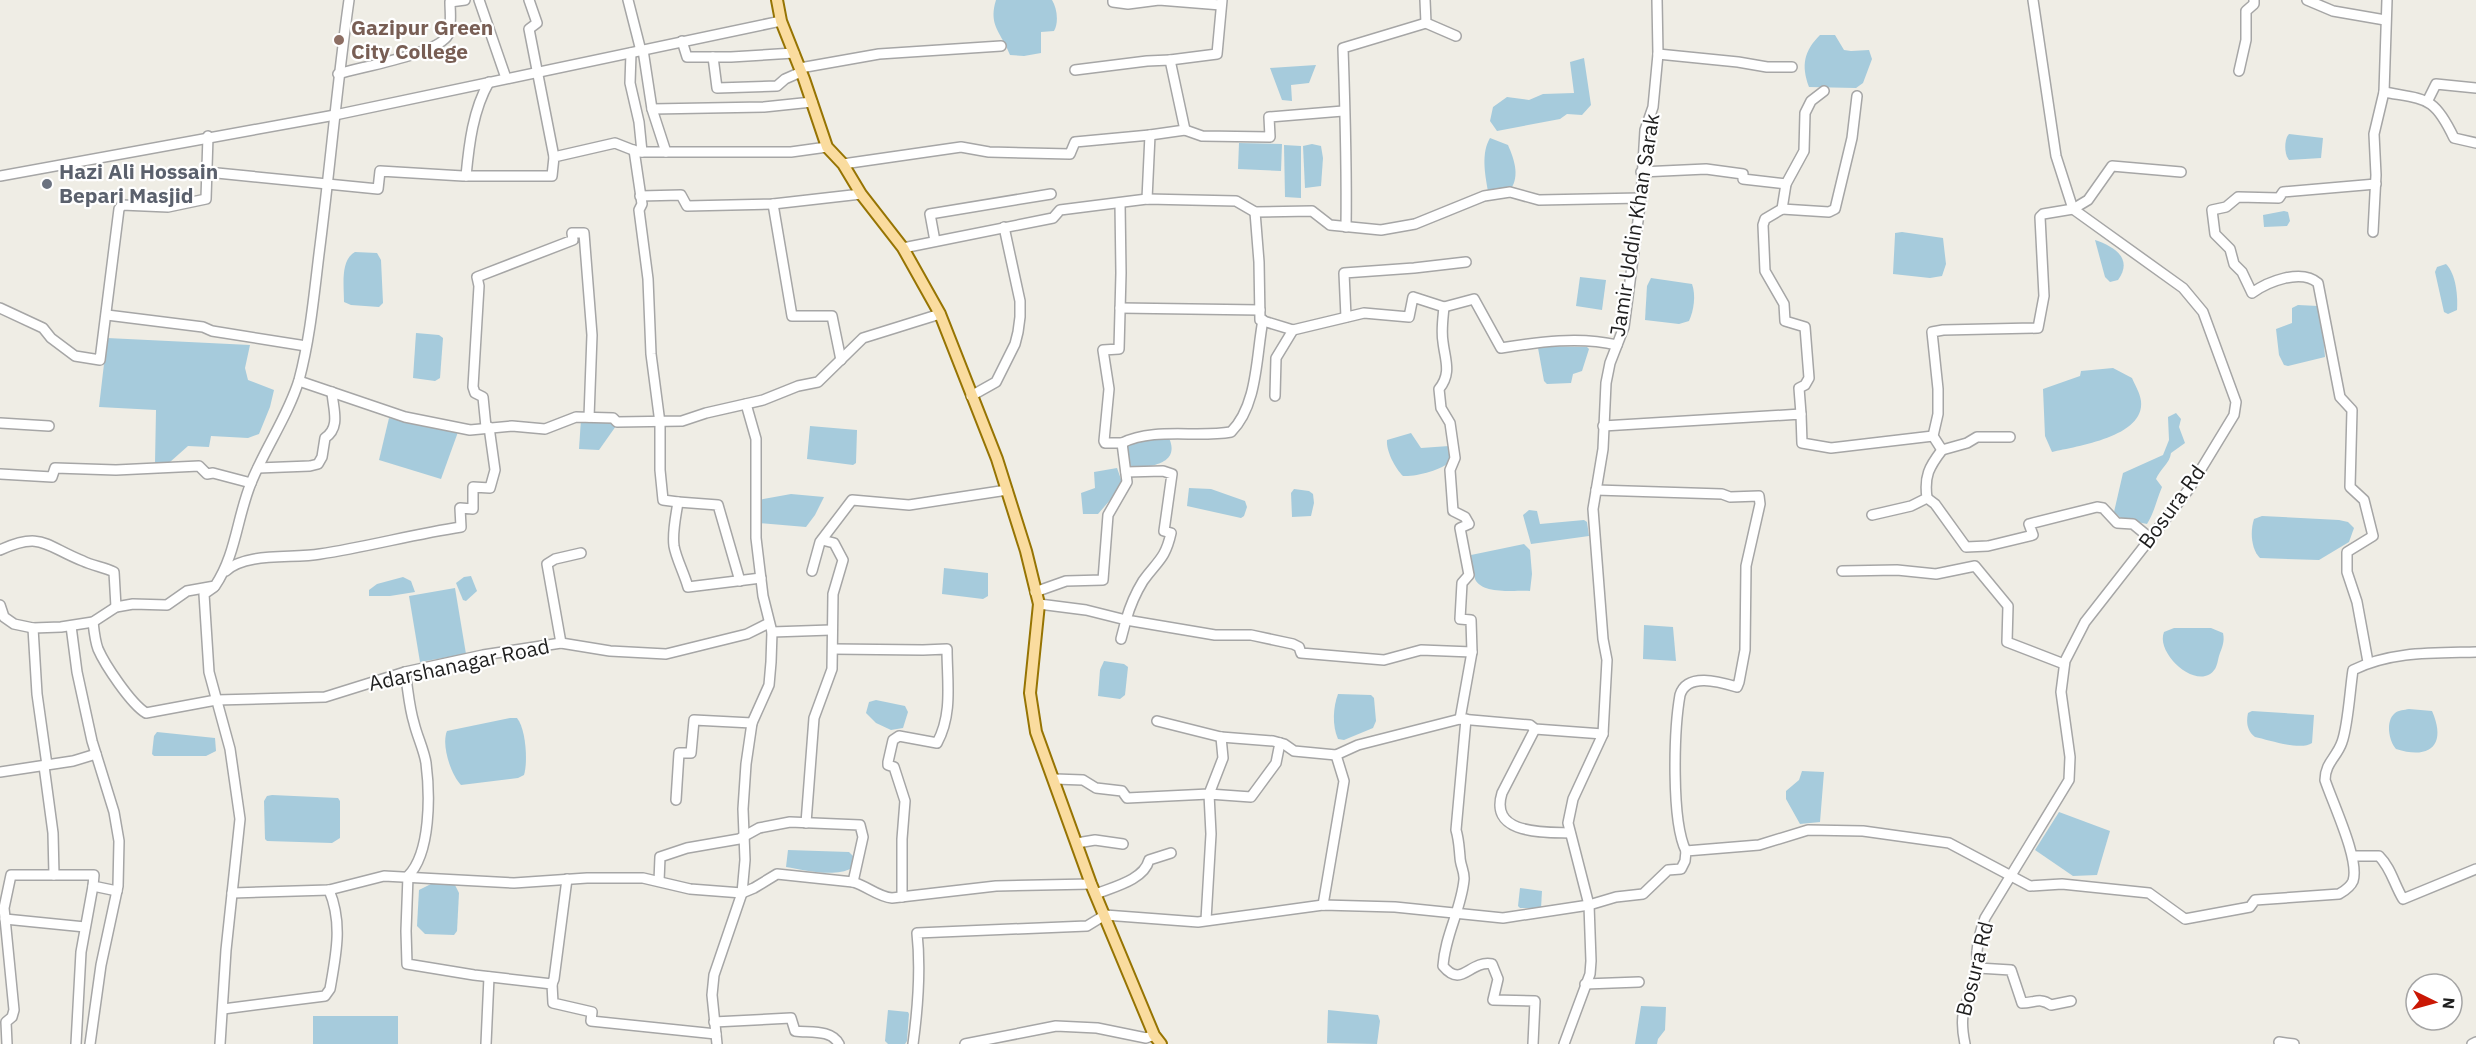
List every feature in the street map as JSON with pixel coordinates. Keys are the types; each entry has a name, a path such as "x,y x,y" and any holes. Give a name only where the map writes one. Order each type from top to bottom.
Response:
{"main road":[{"path":"777,0 781,21 827,147 843,164 861,194 903,248 940,314 997,459 1026,551 1038,604 1030,693 1036,732 1055,779 1093,889 1154,1035 1161,1044"}],"street":[{"path":"226,571 251,483 277,433 298,381 306,346 328,184 338,74 349,0"},
{"path":"338,74 403,57 438,44 446,38 449,32 450,2 465,0"},
{"path":"479,0 506,78"},
{"path":"207,172 378,189 380,171 466,176 552,176 554,158 529,29 537,23 530,0"},
{"path":"628,0 652,109 666,152"},
{"path":"1075,70 1217,54 1221,2 1159,0 1128,4 1113,2 1113,0"},
{"path":"1425,0 1426,23"},
{"name":"Jamir Uddin Khan Sarak","path":"1563,1044 1590,974 1592,961 1589,905 1568,823 1569,810 1603,734 1607,660 1603,639 1593,509 1603,449 1606,383 1610,363 1624,327 1641,198 1645,130 1653,108 1658,54 1658,0"},
{"path":"2033,0 2056,156 2073,209"},
{"path":"2239,71 2246,40 2246,11 2254,4 2254,0"},
{"path":"2307,0 2333,10 2385,20"},
{"path":"2373,232 2376,184 2374,134 2384,92 2387,0"},
{"path":"0,176 208,136 335,115 682,40 781,21"},
{"path":"1346,227 1347,138 1343,111 1343,48 1426,23 1456,36"},
{"path":"682,40 687,57 794,53"},
{"path":"713,57 717,88 777,86 800,70 879,54 1002,46"},
{"path":"638,51 630,83 639,122 638,151 642,204 639,210 648,279 651,354 660,423 660,470 663,500 718,505 740,581"},
{"path":"1658,54 1767,67 1792,67"},
{"path":"1170,60 1185,130"},
{"path":"466,176 479,103 489,82"},
{"path":"2428,100 2436,84 2476,88"},
{"path":"1782,209 1786,184 1804,152 1805,113 1811,101 1824,91"},
{"path":"2384,92 2428,100 2445,118 2454,138 2476,143"},
{"path":"1857,96 1852,138 1835,209 1829,212 1782,209 1766,219 1763,225 1765,271 1784,304 1785,321 1805,327 1809,378 1805,385 1799,388 1802,443 1831,448 1933,436"},
{"path":"652,109 764,107 812,102"},
{"path":"843,164 961,147 989,152 1070,154 1075,142 1185,130 1203,136 1270,137 1269,117 1343,111"},
{"path":"1146,199 1150,135"},
{"path":"0,308 43,328 51,338 75,356 100,360 119,209 122,205 168,207 206,199 208,136"},
{"path":"554,158 615,143 638,151 666,152 791,152 827,147"},
{"path":"1942,450 1933,436 1938,414 1938,370 1932,332 1975,328 2037,328 2044,296 2040,217 2043,214 2073,209 2092,196 2112,166 2181,172"},
{"path":"1641,172 1706,169 1743,174 1743,179 1786,184"},
{"path":"2368,662 2357,602 2347,572 2347,552 2373,536 2364,500 2350,487 2352,410 2340,398 2318,284 2312,279 2287,278 2271,282 2252,293 2242,272 2234,264 2230,249 2215,234 2212,210 2226,207 2238,197 2278,198 2283,192 2376,184"},
{"path":"903,248 1053,218 1060,210 1146,199 1236,201 1255,212 1312,211 1330,225 1381,230 1415,224 1484,196 1510,192 1539,200 1641,198"},
{"path":"640,196 681,195 687,206 773,204 861,194"},
{"path":"935,241 930,214 1051,194"},
{"path":"1120,203 1119,349 1103,350 1108,390 1105,443 1122,443 1131,438 1165,434 1202,435 1231,432 1244,413 1252,391 1263,320"},
{"path":"773,204 792,316 832,316 840,360"},
{"name":"Bosura Rd","path":"1965,1044 1960,1023 1978,968 1977,952 1985,918 2012,878 2070,780 2070,757 2061,692 2064,664 2085,622 2189,489 2234,415 2236,402 2204,312 2183,288 2073,209"},
{"path":"1255,212 1260,320 1293,330 1364,313 1409,317 1413,297 1444,307 1474,299 1501,348 1577,340 1600,341 1617,345"},
{"path":"971,396 996,382 1015,344 1020,317 1020,301 1004,227"},
{"path":"220,1044 240,819 231,749 209,672 204,594 215,586 232,565 246,560 320,554 461,526 460,508 472,509 473,487 490,488 495,470 483,397 475,393 473,387 479,286 477,277 573,240 572,233 584,233 587,261 592,335 589,417"},
{"path":"1347,317 1344,273 1466,262"},
{"path":"1444,307 1442,340 1448,367 1446,377 1439,389 1441,408 1450,423 1455,458 1450,470 1453,511 1465,517 1469,524 1460,528 1469,574 1462,583 1460,619 1471,620 1472,652 1463,719 1456,830 1460,841 1460,860 1464,877 1461,899 1444,949 1443,966 1449,973 1463,975 1479,964 1492,964 1498,979 1493,1000 1534,1001 1533,1044"},
{"path":"1120,308 1260,310"},
{"path":"298,381 405,417 470,430 524,426 544,429 576,417 613,418 617,422 682,421 763,400 798,386 818,382 863,338 940,314"},
{"path":"107,315 203,327 212,331 306,346"},
{"path":"1275,396 1276,358 1293,330"},
{"path":"258,468 318,464 322,457 325,438 332,433 335,426 332,392"},
{"path":"717,1044 712,995 714,975 742,893 746,836 744,782 752,723 769,685 771,627 761,578 755,507 756,439 746,404"},
{"path":"1604,426 1801,414"},
{"path":"0,423 49,426"},
{"path":"2010,437 1977,437 1967,443 1942,450 1928,468 1925,480 1927,498 1935,504 1966,547 2011,542 2032,535 2029,524 2097,507 2103,508 2117,523 2133,524 2150,538"},
{"path":"1035,592 1066,581 1101,582 1103,580 1108,515 1124,488 1126,472 1122,443"},
{"path":"0,474 52,477 55,468 116,470 199,466 207,474 213,473 251,483"},
{"path":"1120,639 1136,595 1144,580 1162,560 1171,533 1164,531 1172,474 1163,471 1126,472"},
{"path":"812,571 822,540 852,500 909,505 1007,490"},
{"path":"913,1044 919,992 920,955 917,933 1087,926 1105,915 1181,922 1323,905 1395,907 1503,918 1643,894 1668,870 1681,869 1686,851 1681,841 1675,741 1681,690 1694,681 1723,683 1737,687 1745,650 1746,566 1761,504 1759,496 1730,497 1722,494 1596,490"},
{"path":"1872,516 1911,506 1927,498"},
{"path":"678,502 674,545 688,587 761,578"},
{"path":"0,550 18,542 39,540 83,562 114,572 116,607"},
{"path":"806,823 814,718 828,682 833,649 831,630 833,594 843,560 834,543 822,540"},
{"path":"561,643 547,564 555,559 581,552"},
{"path":"1842,571 1897,570 1936,573 1975,566 2008,606 2007,642 2064,664"},
{"path":"0,605 8,622 33,628 71,626 93,622 116,607 133,604 167,605 187,591 215,586"},
{"path":"1038,604 1069,607 1126,620 1215,635 1251,635 1293,644 1299,647 1301,653 1315,655 1384,660 1421,650 1472,652"},
{"name":"Adarshanagar Road","path":"93,622 99,650 143,712 216,700 325,697 405,672 483,655 561,643 610,651 666,654 771,627"},
{"path":"71,626 76,672 96,754 114,812 119,841 117,891 101,965 90,1044"},
{"path":"771,627 831,630"},
{"path":"33,628 37,694 53,833 54,874"},
{"path":"833,649 947,649 948,715 942,735 937,743 899,736 893,740 888,762 888,765 894,767 905,801 902,839 902,897"},
{"path":"1686,851 1759,845 1808,830 1863,831 1949,843 2030,886 2062,884 2149,893 2185,919 2250,907 2255,900 2339,894 2350,886 2354,879 2354,856 2325,780 2325,772 2342,742 2353,670 2368,662 2414,654 2476,652"},
{"path":"405,672 413,721 426,762 428,794 426,831 415,868 408,876 407,964 552,984"},
{"path":"1157,721 1221,737 1280,743 1294,751 1336,755 1358,745 1463,719 1530,725 1535,729 1603,734"},
{"path":"676,800 679,753 691,753 694,720 752,723"},
{"path":"1535,729 1502,793 1499,801 1501,813 1515,827 1570,833"},
{"path":"1206,920 1211,834 1209,794 1222,758 1221,737"},
{"path":"1055,779 1083,780 1096,788 1122,791 1127,798 1209,794 1251,797 1276,763 1280,743"},
{"path":"0,772 73,761 96,754"},
{"path":"1323,905 1344,781 1336,755"},
{"path":"659,881 660,857 687,848 746,836 759,828 790,822 860,825 863,837 853,882"},
{"path":"1077,843 1095,840 1123,844"},
{"path":"232,893 329,890 375,878 408,876 514,883 567,879 643,878 690,889 742,893 777,874 853,882 884,897 996,886 1093,889 1133,879 1147,868 1149,860 1171,853"},
{"path":"2354,856 2379,856 2388,865 2396,888 2403,899 2476,869"},
{"path":"7,1044 6,1022 12,1017 14,1010 4,908 11,875 54,874 94,875 81,952 76,1044"},
{"path":"567,879 555,978 552,984 553,1003 592,1012 591,1021 716,1034"},
{"path":"93,886 117,891"},
{"path":"223,1010 325,996 330,989 339,931 336,906 329,890"},
{"path":"5,919 85,927"},
{"path":"1978,968 2011,970 2022,1003 2035,1000 2045,1001 2051,1005 2071,1001"},
{"path":"486,1044 489,977"},
{"path":"1585,984 1639,982"},
{"path":"714,1022 791,1018 795,1031 828,1034 835,1037 839,1044"},
{"path":"965,1044 1000,1041 1056,1026 1097,1028 1146,1038 1154,1035"},
{"path":"2279,1042 2294,1044"}],"water":[{"path":"996,0 1052,0 1057,19 1054,31 1041,32 1041,53 1024,56 1010,55 995,23"},
{"path":"1820,35 1835,35 1844,50 1869,50 1872,59 1863,83 1856,88 1809,87 1805,72 1807,53"},
{"path":"1584,58 1591,105 1582,115 1567,114 1560,119 1497,131 1490,121 1493,107 1507,97 1529,100 1543,94 1574,93 1570,62"},
{"path":"1316,65 1309,83 1291,85 1292,101 1282,100 1270,68"},
{"path":"2289,134 2323,138 2321,158 2289,160 2285,147"},
{"path":"1490,138 1508,145 1516,173 1511,189 1488,191 1485,150"},
{"path":"1239,143 1282,144 1281,171 1238,169"},
{"path":"1312,144 1321,146 1323,158 1321,186 1305,188 1303,146"},
{"path":"1284,145 1301,146 1301,198 1285,197"},
{"path":"2288,212 2290,221 2287,226 2264,227 2263,215"},
{"path":"1895,233 1943,238 1946,264 1942,276 1930,278 1893,274"},
{"path":"2095,240 2114,249 2122,259 2124,265 2118,280 2110,282 2105,277"},
{"path":"355,252 377,253 381,260 383,303 379,307 351,305 344,302 345,267 350,256"},
{"path":"2446,264 2454,279 2457,298 2457,310 2448,314 2444,312 2435,272 2437,267"},
{"path":"1580,277 1606,280 1602,310 1576,306"},
{"path":"1651,278 1692,284 1694,302 1689,321 1679,324 1645,320 1647,286"},
{"path":"2298,305 2318,306 2321,311 2325,357 2288,366 2284,365 2279,355 2276,329 2292,323 2292,308"},
{"path":"416,333 439,335 443,338 440,378 435,381 413,378"},
{"path":"107,338 250,345 245,368 248,380 274,390 259,434 248,438 211,436 209,447 188,446 170,462 155,463 156,410 99,407"},
{"path":"1540,346 1587,347 1589,349 1582,371 1573,374 1571,383 1547,384 1544,381 1538,348"},
{"path":"2113,368 2132,378 2140,395 2139,413 2132,423 2107,438 2052,452 2045,436 2043,389 2080,376 2081,371"},
{"path":"2176,413 2181,419 2179,427 2185,443 2171,453 2156,479 2162,487 2150,519 2147,524 2122,519 2114,512 2123,473 2163,455 2169,440 2168,417"},
{"path":"389,418 458,432 441,479 379,460"},
{"path":"581,419 612,419 616,426 599,450 579,449"},
{"path":"810,426 857,430 856,463 853,465 807,459"},
{"path":"1411,433 1421,448 1449,446 1451,461 1428,472 1403,476 1392,459 1387,440"},
{"path":"1169,438 1172,447 1167,459 1146,467 1131,468 1125,445 1149,439"},
{"path":"1117,468 1123,485 1098,514 1083,514 1081,493 1095,488 1094,472"},
{"path":"1189,488 1211,489 1245,501 1247,507 1244,516 1241,518 1187,506"},
{"path":"1294,489 1309,491 1313,494 1314,503 1311,516 1292,517 1291,493"},
{"path":"791,494 824,497 806,527 758,523 758,500"},
{"path":"1529,510 1537,511 1540,524 1584,520 1587,522 1589,536 1531,544 1523,515"},
{"path":"2262,516 2339,520 2348,522 2354,528 2349,542 2319,560 2260,558 2253,545 2252,529 2254,519"},
{"path":"1524,544 1530,550 1532,574 1530,591 1492,590 1479,584 1475,579 1471,555"},
{"path":"944,568 988,573 988,596 983,599 942,594"},
{"path":"471,576 477,591 466,601 463,600 456,583 464,577"},
{"path":"403,577 411,581 415,592 390,596 369,596 369,590 377,584"},
{"path":"455,588 466,654 420,662 409,596"},
{"path":"1644,625 1673,627 1676,661 1643,659"},
{"path":"2174,628 2211,628 2223,633 2223,644 2215,669 2208,675 2189,674 2172,660 2163,641 2164,632"},
{"path":"1104,661 1124,664 1128,667 1125,695 1120,699 1098,696 1100,670"},
{"path":"1338,694 1371,695 1374,698 1376,721 1373,728 1344,740 1338,739 1334,716"},
{"path":"876,700 905,706 908,712 903,728 891,730 876,723 866,713 869,702"},
{"path":"2409,709 2432,711 2436,723 2436,741 2426,751 2408,752 2396,749 2391,741 2389,726 2392,717 2398,711"},
{"path":"2252,711 2314,715 2312,743 2300,746 2255,737 2250,732 2247,723 2248,713"},
{"path":"517,718 524,737 526,754 524,775 518,778 461,785 448,760 445,744 447,731"},
{"path":"157,732 215,738 216,751 206,756 154,756 152,754 154,736"},
{"path":"1802,771 1824,772 1820,822 1800,824 1786,799 1786,791 1799,780"},
{"path":"267,796 338,798 340,801 340,838 332,843 267,841 265,839 264,801"},
{"path":"2059,812 2110,831 2097,875 2073,876 2035,850"},
{"path":"788,850 849,852 853,856 852,868 828,873 786,867"},
{"path":"433,883 455,885 459,893 457,931 454,935 425,934 417,926 419,890"},
{"path":"1520,888 1542,891 1541,908 1520,908 1518,906"},
{"path":"1641,1006 1666,1007 1665,1030 1657,1044 1635,1044"},
{"path":"888,1010 909,1014 905,1044 888,1044 885,1041"},
{"path":"1328,1010 1378,1015 1380,1021 1377,1044 1327,1043"},
{"path":"313,1016 398,1016 398,1044 313,1044"}],"place":[{"name":"Gazipur Green City College","path":"339,40"},
{"name":"Hazi Ali Hossain Bepari Masjid","path":"47,184"}]}
